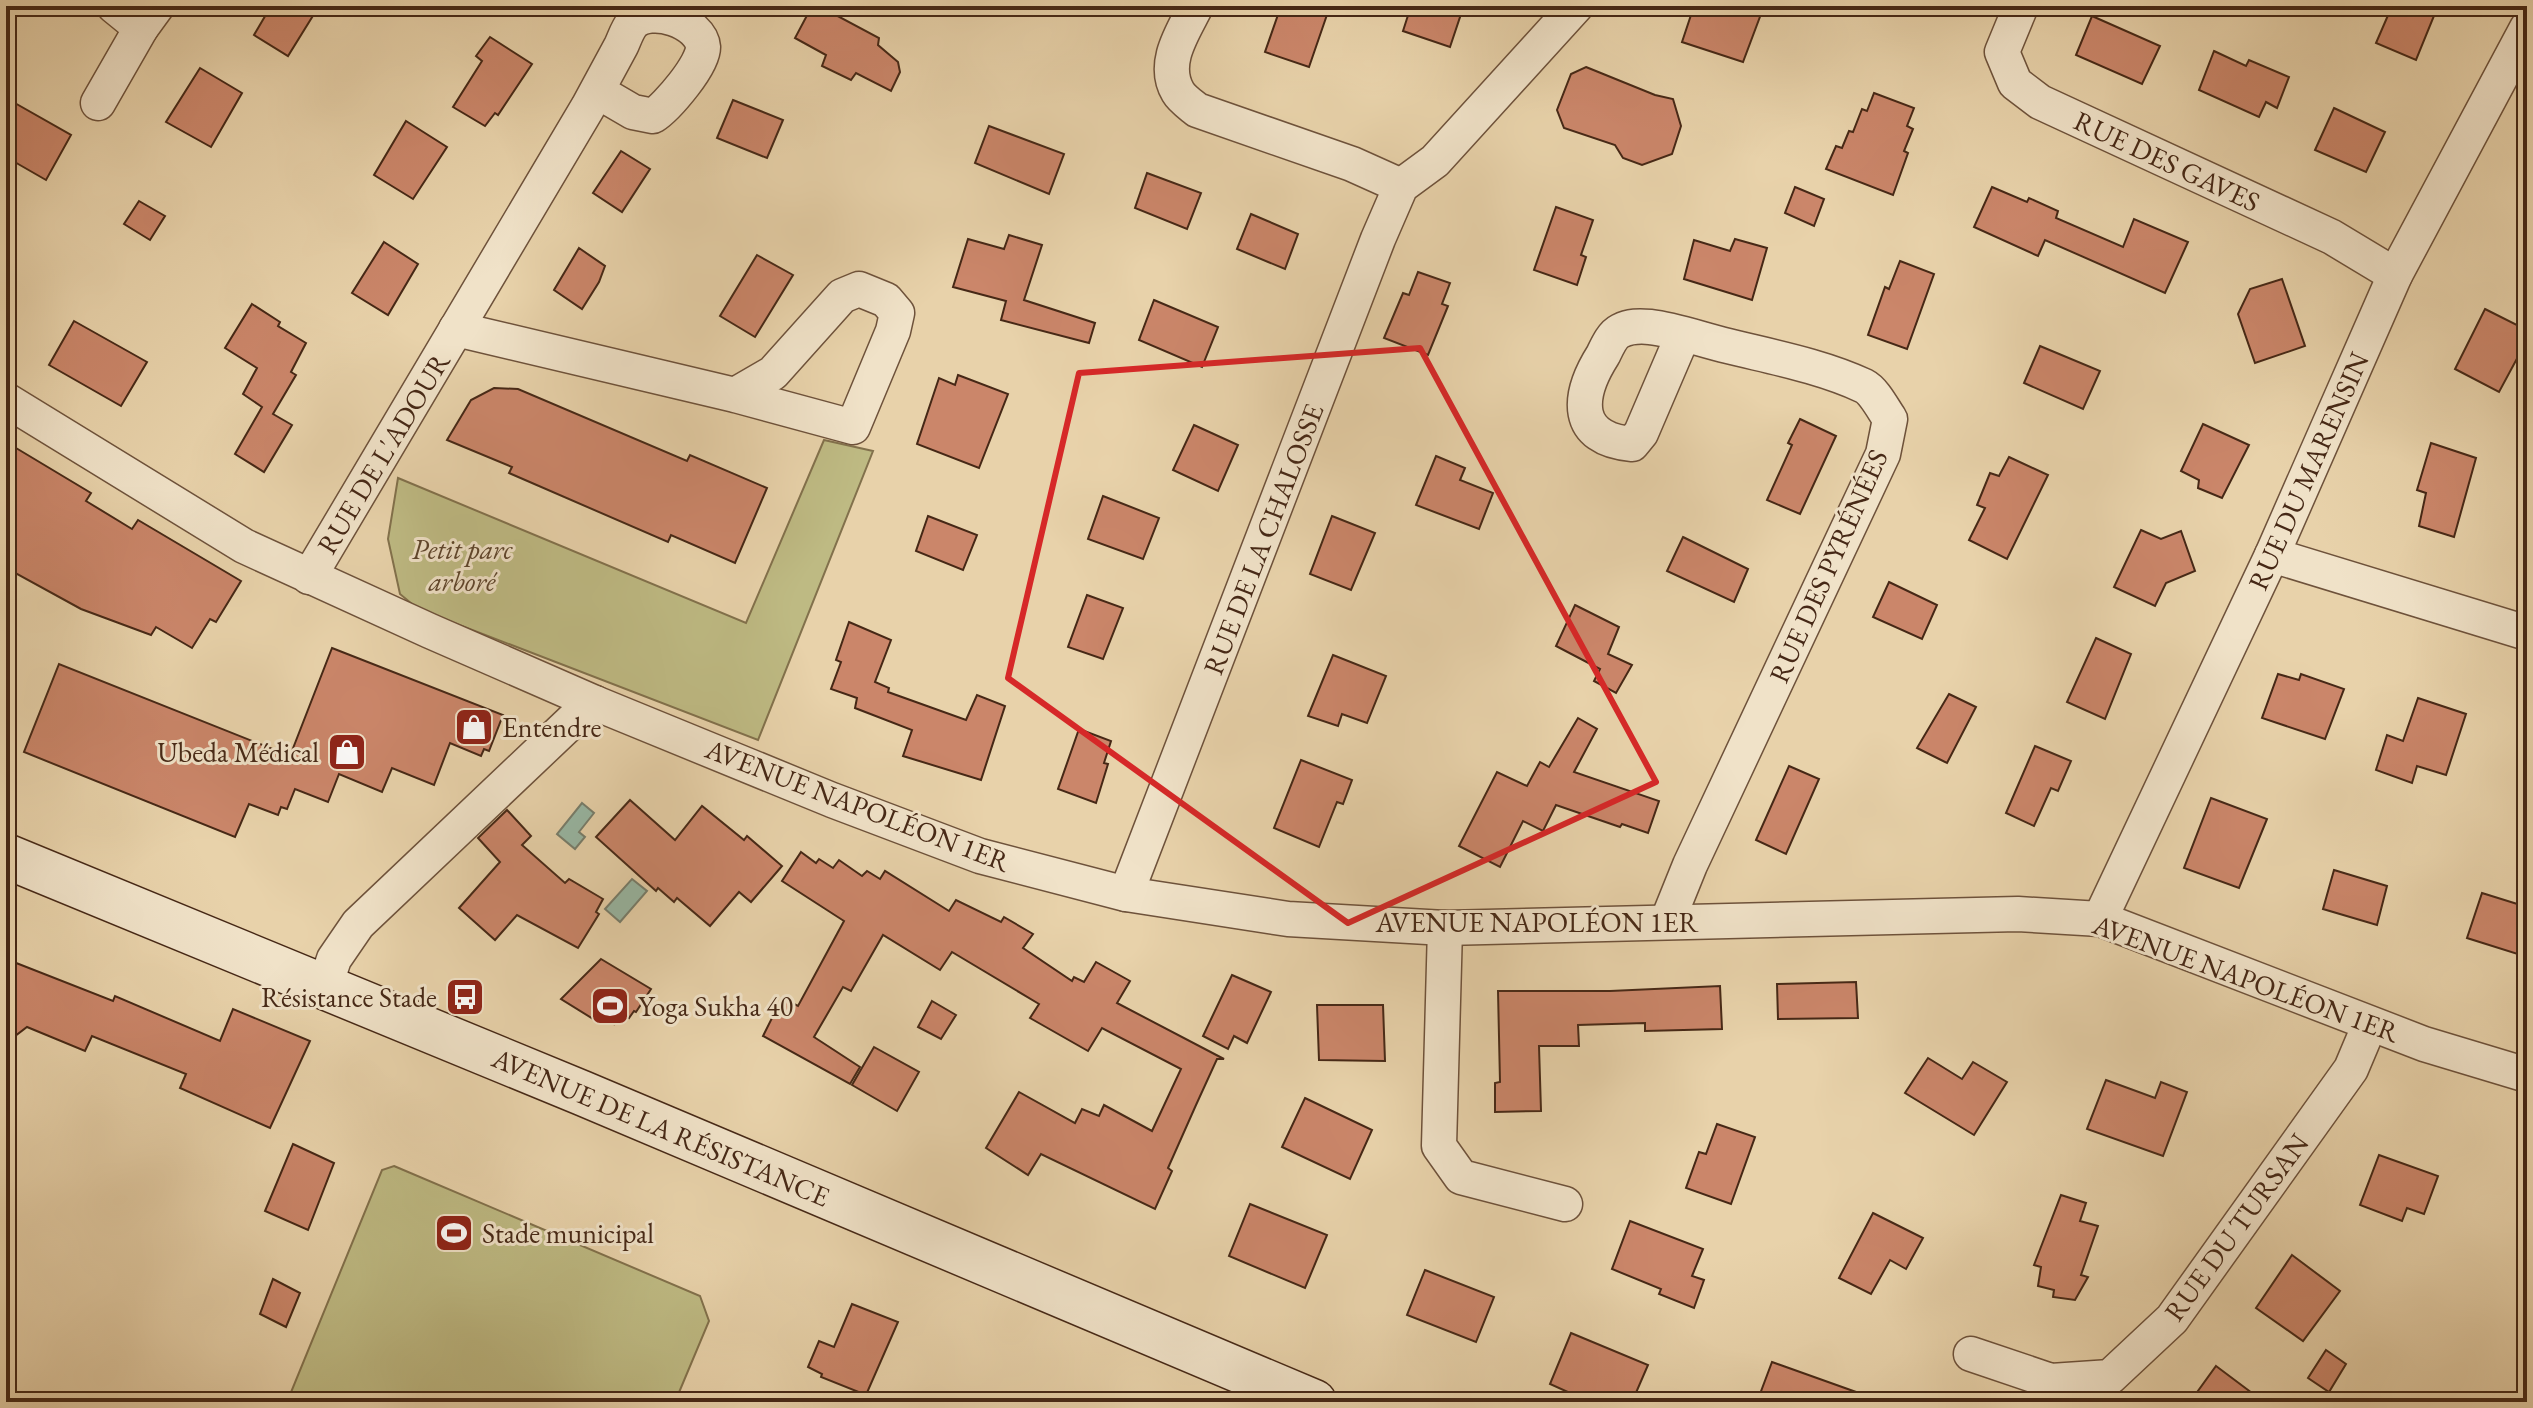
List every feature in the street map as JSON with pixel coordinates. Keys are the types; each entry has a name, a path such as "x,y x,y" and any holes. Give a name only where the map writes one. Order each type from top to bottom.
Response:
{"main road":[{"name":"AVENUE DE LA RÉSISTANCE","path":"6,856 325,986 1314,1402"}],"street":[{"path":"98,103 149,17 114,6"},
{"path":"1196,6 1173,52 1171,69 1178,93 1197,110 1352,164 1401,186 1435,161 1576,6"},
{"name":"RUE DES GAVES","path":"2021,6 2002,52 2015,83 2040,102 2332,237 2395,275"},
{"name":"RUE DU MARENSIN","path":"2100,919 2272,555 2395,275 2527,28"},
{"name":"RUE DE L'ADOUR","path":"309,577 597,91"},
{"name":"RUE DE LA CHALOSSE","path":"1126,894 1401,186"},
{"name":"RUE DE L'ADOUR","path":"456,329 735,395 853,427 893,331 897,313 886,300 859,289 842,296 773,373 735,395"},
{"name":"RUE DES PYRÉNÉES","path":"1667,922 1690,865 1883,454 1890,419 1867,387 1800,364 1683,335"},
{"name":"AVENUE NAPOLÉON 1ER","path":"6,400 244,546 309,577 595,703 832,800 980,856 1126,894 1288,919 1445,928 2018,914 2100,919 2424,1044 2527,1075"},
{"path":"2272,555 2527,633"},
{"path":"325,986 334,959 358,924 574,719 595,703"},
{"path":"1445,928 1439,1146 1461,1177 1565,1204"},
{"name":"RUE DU TURSAN","path":"1971,1354 2051,1381 2110,1377 2172,1319 2351,1069 2370,1024"}],"highlighted area":[{"path":"1420,348 1656,782 1348,923 1008,678 1079,373"}],"green space":[{"name":"Petit parc arboré","path":"824,440 873,451 758,740 418,609 400,594 388,539 398,478 746,623"},
{"name":"Stade municipal","path":"394,1166 700,1296 709,1321 675,1402 287,1402 382,1170"}],"shaded area":[{"path":"582,803 594,813 579,832 585,837 575,849 557,834"},
{"path":"632,879 647,891 620,922 605,909"}],"building":[{"path":"271,6 319,6 288,56 254,35"},
{"path":"812,6 819,6 879,38 878,45 898,62 900,72 891,91 856,73 851,80 822,66 826,55 795,38"},
{"path":"1281,6 1330,6 1309,67 1265,52"},
{"path":"1411,6 1438,6 1461,14 1450,47 1403,31"},
{"path":"1694,6 1764,6 1743,62 1682,42"},
{"path":"2392,6 2438,6 2416,60 2376,43"},
{"path":"2092,16 2160,46 2142,84 2076,55"},
{"path":"490,37 532,64 498,115 495,113 485,126 453,107 482,61 476,56"},
{"path":"2214,51 2246,66 2249,60 2289,77 2277,108 2266,102 2259,117 2199,90"},
{"path":"1586,67 1655,95 1673,99 1681,126 1672,154 1642,165 1623,158 1615,145 1564,128 1557,110 1571,74"},
{"path":"200,68 242,93 211,147 166,122"},
{"path":"1874,93 1914,108 1907,126 1913,129 1904,151 1908,153 1893,195 1826,169 1836,146 1842,148 1849,131 1853,132 1862,109 1867,111"},
{"path":"6,98 71,135 46,180 6,157"},
{"path":"733,100 783,120 767,158 717,138"},
{"path":"2334,108 2385,132 2366,172 2315,150"},
{"path":"406,121 447,147 413,199 374,175"},
{"path":"989,126 1064,154 1049,194 975,163"},
{"path":"621,151 650,169 622,212 593,193"},
{"path":"1147,173 1201,193 1187,229 1135,208"},
{"path":"1795,187 1824,199 1814,226 1785,213"},
{"path":"1992,187 2058,211 2056,218 2123,247 2134,219 2188,242 2165,293 2045,240 2038,256 1974,227"},
{"path":"139,201 165,216 150,240 124,224"},
{"path":"1556,207 1593,220 1581,255 1586,257 1577,285 1534,270"},
{"path":"1251,214 1298,234 1285,269 1237,249"},
{"path":"1009,235 1042,245 1024,300 1095,323 1089,343 1001,320 1006,301 953,287 968,239 1004,249"},
{"path":"1735,239 1767,248 1752,300 1684,279 1694,240 1730,251"},
{"path":"384,242 418,264 388,315 352,293"},
{"path":"579,248 605,266 582,309 554,290"},
{"path":"757,255 793,275 755,337 720,316"},
{"path":"1900,261 1934,274 1907,349 1868,335 1885,287 1889,289"},
{"path":"1418,272 1450,283 1442,304 1448,306 1428,355 1384,338 1403,293 1409,295"},
{"path":"2282,279 2305,346 2255,363 2238,314 2250,289"},
{"path":"1154,300 1218,327 1202,367 1139,340"},
{"path":"252,304 280,322 278,326 306,343 291,372 296,375 273,414 292,425 264,472 235,454 262,407 243,394 257,368 225,348"},
{"path":"2485,309 2527,330 2527,340 2499,392 2455,369"},
{"path":"74,321 147,362 121,406 49,365"},
{"path":"2040,346 2100,371 2083,409 2024,383"},
{"path":"958,375 1008,394 979,468 917,444 939,378 955,385"},
{"path":"494,388 518,389 687,461 690,455 767,488 735,563 671,535 668,542 509,473 512,467 447,440 471,400"},
{"path":"1800,419 1836,436 1800,514 1767,500 1792,445 1788,443"},
{"path":"2203,424 2249,445 2222,498 2198,488 2199,480 2181,471"},
{"path":"1194,425 1238,445 1218,491 1173,470"},
{"path":"6,442 91,493 86,501 132,529 138,520 241,581 216,622 210,619 192,648 156,627 151,635 81,609 6,568"},
{"path":"2431,443 2476,458 2454,537 2419,526 2426,493 2417,490"},
{"path":"1436,456 1465,468 1460,480 1493,493 1479,529 1416,505"},
{"path":"2009,457 2048,475 2007,559 1969,540 1985,508 1977,505 1990,473 1999,476"},
{"path":"1103,496 1159,518 1143,559 1088,539"},
{"path":"928,516 977,535 963,570 916,551"},
{"path":"1332,516 1375,533 1351,590 1310,574"},
{"path":"2141,530 2161,539 2181,531 2195,571 2166,583 2155,606 2114,587"},
{"path":"1683,537 1748,569 1734,602 1667,571"},
{"path":"1889,582 1937,605 1922,639 1873,617"},
{"path":"1087,595 1123,608 1103,659 1068,647"},
{"path":"1575,605 1619,627 1608,654 1632,665 1616,693 1594,681 1600,669 1556,646"},
{"path":"849,622 891,640 875,682 889,688 888,692 966,720 977,695 1005,706 981,780 903,756 912,730 855,708 857,698 831,689 841,662 836,660"},
{"path":"2096,638 2131,654 2105,719 2067,702"},
{"path":"332,648 503,715 489,751 484,749 481,756 450,743 434,785 392,768 382,792 339,774 328,802 295,789 287,809 281,807 278,815 249,804 235,837 24,752 59,664 290,756"},
{"path":"1333,655 1386,676 1367,723 1342,714 1338,726 1308,716"},
{"path":"2278,674 2299,680 2301,674 2344,689 2325,739 2262,718"},
{"path":"1949,694 1976,707 1947,763 1917,748"},
{"path":"2418,698 2466,714 2446,775 2417,766 2412,783 2376,770 2387,735 2403,741"},
{"path":"1578,718 1597,729 1574,772 1659,801 1648,833 1622,824 1620,827 1556,805 1543,831 1523,821 1500,867 1459,846 1497,772 1527,786 1540,762 1549,767"},
{"path":"1079,729 1111,741 1104,763 1108,764 1096,803 1058,789"},
{"path":"2035,746 2071,761 2058,791 2051,788 2034,826 2006,813"},
{"path":"1301,760 1352,780 1343,804 1337,802 1319,847 1274,828"},
{"path":"1789,766 1819,779 1786,854 1756,840"},
{"path":"2211,798 2267,819 2239,888 2184,868"},
{"path":"630,800 675,840 702,806 744,840 747,836 782,866 751,902 739,892 710,926 677,898 674,902 658,888 656,891 596,837"},
{"path":"507,810 531,836 522,845 565,883 569,879 603,899 596,912 599,914 578,948 517,915 495,940 459,908 500,862 478,838"},
{"path":"801,852 816,863 819,859 833,868 839,860 862,876 867,871 880,879 885,871 949,911 956,900 1001,922 1004,917 1033,934 1023,948 1072,981 1074,977 1084,982 1096,962 1130,981 1117,1003 1224,1059 1217,1059 1168,1168 1172,1171 1155,1209 1041,1154 1028,1175 986,1148 1019,1092 1075,1123 1082,1109 1099,1116 1104,1105 1152,1131 1181,1069 1102,1028 1088,1051 1030,1018 1039,1004 952,952 940,970 883,935 851,991 843,987 814,1037 860,1067 850,1084 763,1036 782,998 798,1006 844,921 782,881"},
{"path":"2334,870 2387,886 2377,925 2323,909"},
{"path":"2482,893 2527,907 2527,957 2467,938"},
{"path":"6,959 113,1001 115,996 220,1041 233,1009 310,1041 270,1128 180,1088 186,1074 92,1036 85,1051 27,1027 6,1043"},
{"path":"601,959 651,989 636,1012 629,1018 621,1012 614,1024 601,1016 598,1022 561,999"},
{"path":"1232,975 1271,992 1247,1043 1234,1036 1228,1049 1203,1036"},
{"path":"1856,982 1858,1018 1778,1019 1777,984"},
{"path":"1720,986 1722,1029 1645,1031 1645,1023 1578,1025 1579,1046 1539,1046 1541,1111 1495,1112 1495,1083 1500,1082 1498,991 1610,991"},
{"path":"932,1001 956,1015 941,1039 918,1027"},
{"path":"1317,1005 1383,1005 1385,1061 1319,1060"},
{"path":"874,1047 919,1072 897,1111 852,1085"},
{"path":"1928,1058 1962,1079 1973,1062 2007,1082 1974,1135 1905,1093"},
{"path":"2106,1080 2155,1098 2161,1082 2187,1092 2163,1156 2087,1129"},
{"path":"1305,1098 1372,1130 1350,1179 1282,1147"},
{"path":"1717,1124 1755,1137 1731,1204 1686,1188 1699,1152 1706,1154"},
{"path":"293,1144 334,1163 308,1230 265,1211"},
{"path":"2379,1155 2438,1176 2424,1214 2407,1208 2402,1221 2360,1205"},
{"path":"2061,1195 2086,1203 2080,1221 2098,1226 2081,1275 2088,1277 2075,1300 2053,1297 2054,1290 2038,1286 2041,1267 2034,1265"},
{"path":"1250,1204 1327,1235 1305,1288 1229,1256"},
{"path":"1873,1213 1923,1238 1906,1269 1890,1260 1871,1294 1839,1278"},
{"path":"1630,1221 1703,1249 1692,1276 1704,1280 1694,1308 1659,1294 1661,1289 1612,1269"},
{"path":"2292,1255 2340,1291 2303,1341 2256,1308"},
{"path":"1425,1270 1494,1297 1476,1342 1407,1315"},
{"path":"273,1279 300,1293 286,1327 260,1314"},
{"path":"852,1304 898,1322 866,1395 821,1377 822,1374 808,1367 819,1341 834,1347"},
{"path":"1571,1333 1648,1365 1632,1402 1590,1402 1550,1384"},
{"path":"2326,1350 2346,1364 2329,1392 2308,1378"},
{"path":"1772,1362 1873,1398 1873,1402 1757,1402"},
{"path":"2216,1366 2264,1402 2190,1402"}],"place":[{"name":"Entendre","path":"474,727"},
{"name":"Ubeda Médical","path":"347,752"},
{"name":"Résistance Stade","path":"465,997"},
{"name":"Yoga Sukha 40","path":"610,1006"},
{"name":"Stade municipal","path":"454,1233"}]}
